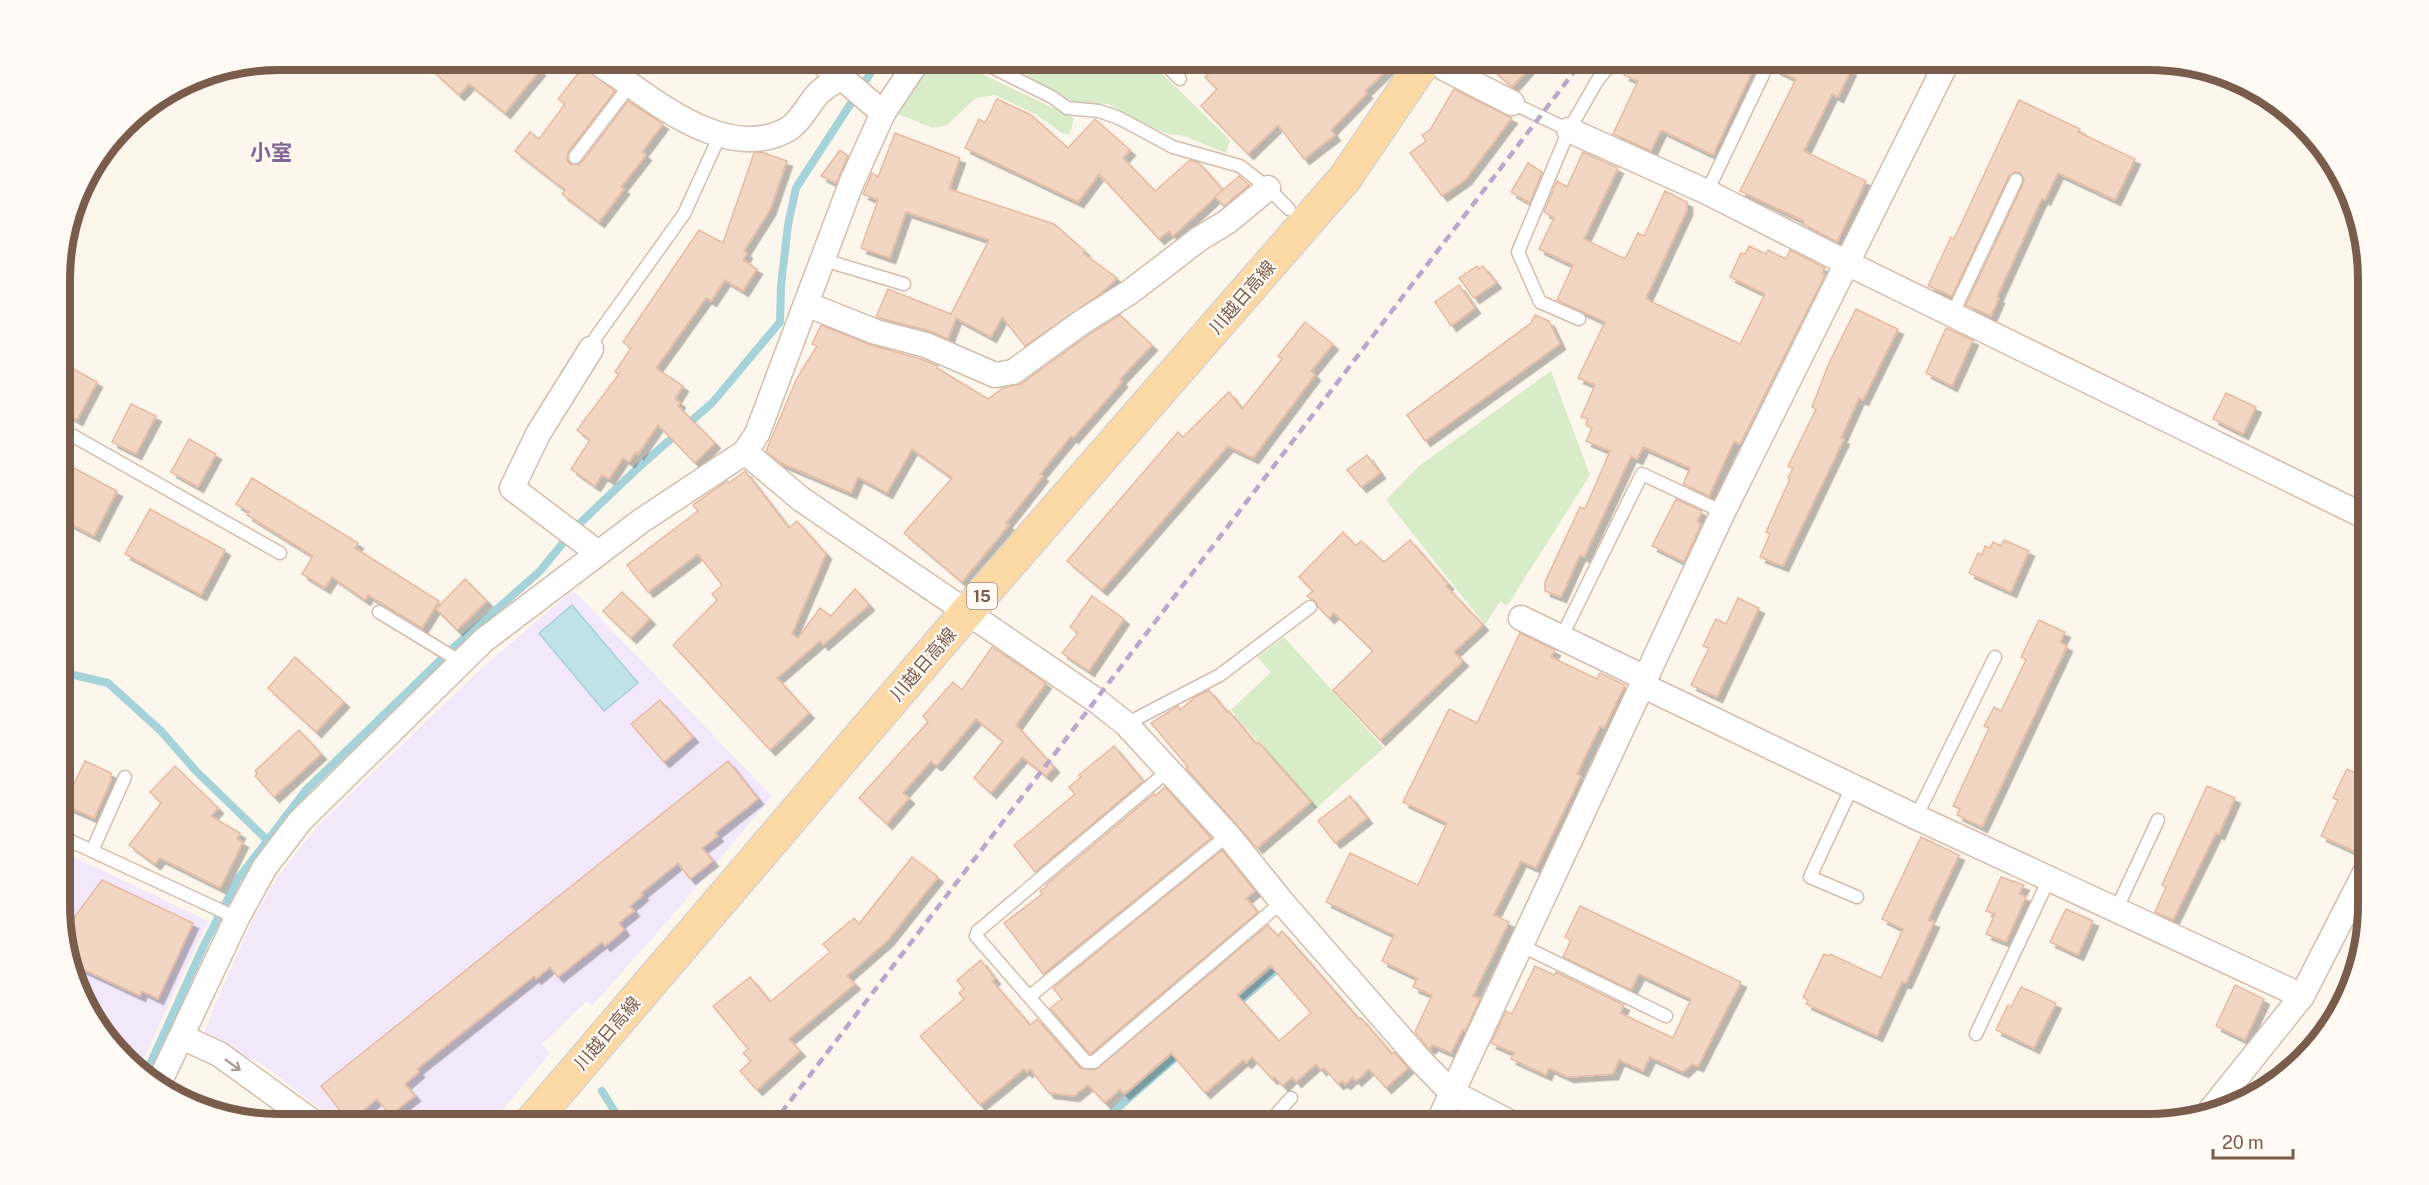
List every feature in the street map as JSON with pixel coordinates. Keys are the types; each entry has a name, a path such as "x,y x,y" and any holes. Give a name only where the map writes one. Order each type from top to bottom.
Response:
{"main road":[{"name":"川越日高線","path":"538,1114 966,614 1345,178 1418,70"}],"street":[{"path":"606,70 656,104 685,120 720,135 745,139 769,138 792,127 818,94 849,80"},
{"path":"834,70 849,80 883,113"},
{"path":"162,1078 237,918 265,867 300,821 451,656 484,640 641,521 745,452 757,434 851,184 883,113 911,70"},
{"path":"1448,70 1512,103"},
{"path":"1444,1114 1451,1092 1723,512 1943,70"},
{"path":"1569,130 1707,192 2358,514"},
{"path":"806,304 876,332 926,345 995,375 1013,372 1082,322 1130,292 1199,239 1227,222 1268,188"},
{"path":"591,349 578,374 538,434 512,488 598,553"},
{"path":"745,452 801,499 966,614 1097,700 1126,724 1228,835 1282,902 1419,1059 1451,1092 1494,1114"},
{"path":"1521,618 1768,747 1853,785 1916,818 2302,996"},
{"path":"2216,1103 2302,996 2358,887"},
{"path":"182,1037 219,1054 302,1114"}],"lane":[{"path":"998,70 1052,97 1067,108 1099,111 1119,118 1173,147 1240,166 1268,188 1289,209"},
{"path":"1171,70 1180,79"},
{"path":"1579,320 1540,302 1518,252 1569,130 1597,81 1606,70"},
{"path":"1707,192 1765,70"},
{"path":"575,157 630,85"},
{"path":"1512,103 1569,130"},
{"path":"591,349 596,337 684,214 720,135"},
{"path":"1952,315 2016,180"},
{"path":"824,260 904,284"},
{"path":"71,435 280,553"},
{"path":"1561,638 1642,474 1723,512"},
{"path":"1126,724 1220,675 1310,607"},
{"path":"379,612 451,656"},
{"path":"1916,818 1995,657"},
{"path":"1169,770 978,931 976,936 1086,1062 1094,1062 1282,902"},
{"path":"92,851 125,777"},
{"path":"1853,785 1810,877 1857,897"},
{"path":"2116,910 2158,820"},
{"path":"1030,996 1228,835"},
{"path":"70,841 237,918"},
{"path":"1976,1034 2049,879"},
{"path":"1520,945 1666,1016"},
{"path":"1279,1114 1291,1098"}],"shaded area":[{"path":"573,590 772,796 679,908 592,1006 587,1001 542,1044 550,1053 499,1114 327,1114 266,1067 204,1034 252,921 277,877 321,822 482,668"},
{"path":"70,855 208,921 142,1062 114,1033 98,1010 86,986 72,933"}],"green space":[{"path":"925,70 974,70 1074,118 1070,134 1062,133 1037,115 995,95 976,98 947,125 933,128 898,114"},
{"path":"1032,70 1158,70 1230,140 1226,153 1184,136 1168,134 1128,117 1108,104 1079,103 1054,94 1026,77"},
{"path":"1551,371 1590,475 1507,606 1500,601 1485,625 1386,500 1419,466"},
{"path":"1284,637 1384,748 1315,809 1231,710 1271,672 1257,657"}],"water":[{"path":"572,605 638,683 604,711 539,633"}],"building":[{"path":"440,70 540,70 505,113 469,84 459,95 436,74"},
{"path":"581,70 587,70 615,91 568,152 567,160 570,164 578,165 582,162 628,101 663,124 642,152 646,155 621,187 624,189 599,222 562,194 565,190 515,151 530,132 539,139 565,104 558,99"},
{"path":"1212,70 1387,70 1331,130 1335,135 1304,159 1278,125 1248,154 1201,106 1217,89 1205,77"},
{"path":"1493,70 1527,70 1512,87"},
{"path":"1626,70 1753,70 1713,155 1661,130 1651,151 1613,134 1638,81 1624,75"},
{"path":"1777,70 1851,70 1838,97 1832,94 1804,151 1866,181 1837,242 1803,224 1804,221 1740,191 1796,79"},
{"path":"1454,89 1512,118 1466,179 1442,196 1410,153 1426,141 1422,135 1430,130"},
{"path":"997,99 1031,115 1068,148 1095,119 1130,150 1123,158 1155,191 1190,160 1199,163 1223,190 1173,236 1169,231 1159,239 1099,174 1078,202 965,148 979,119 985,123"},
{"path":"2019,100 2080,129 2078,132 2135,159 2115,200 2058,173 2045,200 2042,198 1997,297 1999,298 1991,316 1966,305 2023,184 2024,179 2020,173 2015,172 2009,176 1952,296 1928,286 1951,237 1954,239"},
{"path":"895,133 960,158 949,189 1054,224 1085,251 1083,253 1117,278 1099,295 1025,346 1002,317 991,337 956,318 948,339 930,331 876,317 888,289 951,314 989,240 906,212 890,258 861,248 878,200 863,194 872,173 878,177"},
{"path":"840,150 848,156 836,183 821,176"},
{"path":"761,152 787,161 770,210 744,251 747,253 743,260 757,269 743,291 725,280 711,301 706,298 656,368 683,386 675,399 680,402 678,406 715,443 695,463 658,425 638,454 636,452 629,462 623,458 609,479 602,475 595,486 571,469 590,440 577,430 619,374 615,372 631,348 623,342 699,230 723,243 754,153"},
{"path":"1583,152 1618,168 1584,239 1625,259 1638,233 1644,236 1665,191 1687,202 1687,210 1646,298 1652,302 1740,344 1765,294 1730,277 1741,253 1745,254 1749,246 1766,254 1768,250 1786,259 1790,250 1825,268 1822,273 1825,275 1740,444 1734,441 1709,496 1683,484 1690,468 1643,447 1637,459 1631,456 1584,557 1580,555 1561,597 1545,591 1545,582 1580,507 1585,509 1610,451 1586,441 1592,428 1586,425 1588,419 1581,417 1595,385 1578,378 1605,322 1557,300 1573,265 1539,249 1554,218 1544,212 1557,181 1567,187"},
{"path":"1528,163 1542,172 1530,203 1511,192"},
{"path":"1239,176 1249,185 1224,206 1215,197"},
{"path":"1477,266 1479,269 1483,266 1496,283 1474,298 1459,278"},
{"path":"1459,285 1475,308 1451,326 1435,302"},
{"path":"1856,309 1898,329 1863,400 1859,398 1841,438 1844,439 1783,566 1760,557 1770,534 1766,532 1790,479 1788,478 1793,468 1788,466 1816,409 1812,407 1829,363"},
{"path":"1120,315 1152,345 1120,379 1122,382 1073,438 1071,436 1040,474 1043,476 1006,523 1009,525 962,582 904,533 952,478 912,449 887,493 858,477 851,493 781,463 766,451 797,378 817,346 812,344 821,325 871,345 938,366 937,368 988,399 1003,388 1021,384"},
{"path":"1535,315 1549,321 1560,344 1425,441 1407,415 1531,323"},
{"path":"1305,322 1333,344 1311,371 1315,375 1253,458 1228,446 1102,590 1067,561 1178,432 1183,437 1229,392 1242,409 1282,359 1278,356"},
{"path":"1946,328 1973,340 1952,386 1926,373"},
{"path":"71,367 97,382 77,420 71,416"},
{"path":"2226,393 2256,407 2243,434 2213,419"},
{"path":"131,404 156,416 136,454 112,442"},
{"path":"189,439 216,454 198,487 171,472"},
{"path":"1367,455 1380,473 1361,487 1347,470"},
{"path":"71,466 117,491 94,536 71,524"},
{"path":"745,471 789,528 797,521 826,554 792,634 798,638 820,608 831,616 855,589 869,605 823,645 820,641 777,678 809,713 770,750 673,645 717,600 712,594 722,585 698,554 648,592 627,565 698,511 693,505"},
{"path":"252,478 358,543 355,548 439,601 422,628 368,595 365,600 332,577 325,588 302,574 313,556 247,515 249,512 236,504"},
{"path":"1676,499 1702,511 1697,522 1701,524 1684,562 1652,546"},
{"path":"150,509 225,550 201,595 125,554"},
{"path":"1343,532 1356,546 1361,541 1384,562 1410,540 1448,584 1446,586 1483,625 1454,652 1463,661 1380,740 1333,690 1373,651 1334,613 1329,618 1316,602 1307,596 1313,591 1299,577"},
{"path":"2004,540 2029,551 2011,592 1969,573 1978,553 1982,555 1985,546 1990,548 1993,542 2001,546"},
{"path":"465,579 487,601 457,630 436,609"},
{"path":"622,592 650,619 631,638 603,611"},
{"path":"1092,596 1124,619 1089,671 1062,653 1078,633 1070,627"},
{"path":"1738,598 1759,608 1717,697 1691,685 1709,648 1703,646 1716,619 1726,624"},
{"path":"2039,620 2065,632 2060,642 2067,646 1982,827 1957,815 1960,809 1953,806 1989,728 1984,726 1994,707 2001,711 2026,660 2021,657"},
{"path":"1520,633 1555,650 1551,657 1597,679 1600,673 1625,685 1604,728 1600,726 1577,774 1581,776 1536,868 1521,861 1494,915 1509,922 1473,996 1480,999 1465,1031 1463,1029 1451,1053 1433,1045 1429,1049 1415,1032 1432,995 1413,987 1417,978 1382,961 1394,935 1326,902 1350,853 1418,885 1447,823 1403,802 1449,709 1477,723"},
{"path":"992,647 1046,683 1016,725 1054,767 1046,776 1022,757 991,793 974,778 1003,741 976,719 938,764 935,765 931,761 903,793 909,798 887,824 859,798 928,722 923,716 953,682 962,690"},
{"path":"295,657 344,702 316,732 268,688"},
{"path":"1209,690 1311,802 1257,848 1186,768 1188,767 1151,723 1178,706 1180,710 1195,697"},
{"path":"660,700 693,737 664,762 631,724"},
{"path":"299,730 321,754 274,797 255,776 257,773 255,771"},
{"path":"1114,746 1143,781 1035,872 1014,845 1075,794 1069,787 1081,777 1079,775"},
{"path":"85,761 111,773 111,781 94,818 70,808 70,792"},
{"path":"728,761 758,799 715,833 718,836 702,848 713,861 690,879 678,863 641,893 643,895 630,906 634,911 619,923 624,930 605,946 602,942 558,977 550,967 536,979 534,976 417,1069 419,1072 405,1084 415,1096 391,1114 377,1099 359,1114 343,1114 321,1086"},
{"path":"175,766 218,808 211,816 240,833 237,839 243,842 220,888 160,858 155,864 129,845 161,803 150,792"},
{"path":"2347,769 2358,774 2358,848 2356,852 2321,836 2338,800 2333,798"},
{"path":"2207,786 2235,798 2219,834 2216,833 2173,920 2155,912 2166,887 2162,885"},
{"path":"1165,787 1211,838 1043,974 1004,923 1042,894 1040,891 1046,885"},
{"path":"1350,796 1367,818 1335,843 1318,821"},
{"path":"1921,837 1959,855 1928,920 1934,922 1906,983 1902,982 1877,1036 1806,1004 1808,1000 1803,997 1824,954 1829,956 1830,954 1881,978 1903,929 1882,919"},
{"path":"1222,850 1255,891 1246,898 1258,912 1090,1054 1050,1008 1062,999 1053,988"},
{"path":"912,857 938,877 888,940 847,976 855,984 789,1039 800,1051 757,1090 740,1071 751,1061 743,1053 748,1049 713,1006 750,977 770,1002 830,952 823,944 854,918 859,924"},
{"path":"2001,877 2024,885 2019,894 2026,897 2006,942 1986,934 1995,914 1986,911"},
{"path":"102,880 193,923 158,999 142,991 140,996 80,968 71,922"},
{"path":"1580,906 1741,982 1698,1066 1692,1064 1683,1072 1650,1057 1643,1071 1619,1060 1613,1074 1568,1077 1549,1068 1546,1075 1511,1059 1514,1053 1491,1043 1506,1011 1512,1014 1535,966 1554,975 1556,972 1624,1005 1620,1013 1673,1038 1691,999 1639,974 1631,990 1563,957 1571,940 1565,937"},
{"path":"2066,909 2093,921 2078,955 2050,942"},
{"path":"1268,925 1278,936 1282,931 1359,1019 1361,1018 1392,1054 1394,1052 1408,1068 1386,1088 1369,1069 1356,1081 1353,1077 1345,1084 1343,1081 1338,1084 1324,1068 1321,1070 1316,1064 1296,1082 1292,1077 1283,1086 1274,1077 1272,1079 1252,1057 1246,1063 1243,1060 1205,1093 1171,1053 1124,1094 1120,1089 1105,1103 1088,1085 1074,1096 1049,1093 1030,1069 1027,1072 1024,1069 980,1105 920,1036 964,999 959,993 964,989 957,980 981,960 995,979 992,981 1030,1025 1037,1019 1080,1068 1095,1070","holes":["1270,965 1311,1013 1279,1041 1237,995"]},
{"path":"2235,985 2264,999 2245,1040 2216,1026"},
{"path":"2021,987 2056,1003 2034,1048 1996,1030 2008,1005 2011,1007"}],"waterway":[{"path":"148,1068 205,943 238,879 306,790 453,648 540,571 576,527 640,466 713,402 780,322 781,286 788,225 796,188 873,70"},
{"path":"70,674 108,683 161,731 196,771 266,839"},
{"path":"1233,1007 1282,965"},
{"path":"1111,1114 1183,1051"},
{"path":"602,1091 616,1114"}],"railway":[{"path":"780,1114 1575,70"}],"district":[{"name":"小室","path":"271,152"}]}
